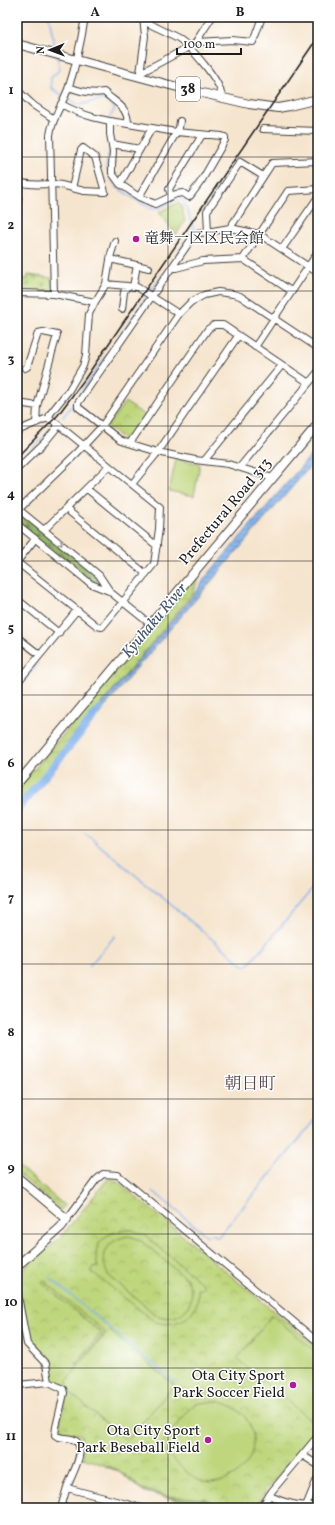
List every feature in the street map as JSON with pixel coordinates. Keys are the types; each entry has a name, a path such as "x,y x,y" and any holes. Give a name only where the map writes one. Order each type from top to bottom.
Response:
{"main road":[{"name":"38","path":"17,44 56,55 140,74 248,104 278,108 318,99"},
{"name":"Prefectural Road 313","path":"17,784 318,424"},
{"path":"17,1177 67,1219"},
{"path":"17,1261 58,1224 67,1219"},
{"path":"17,1266 61,1227 67,1219"}],"street":[{"path":"54,294 49,141 51,125 69,87 77,60 85,17"},
{"path":"198,42 212,17"},
{"path":"140,74 198,42 232,40 253,42 262,17"},
{"path":"143,19 179,39 189,48 215,78 221,89 221,97"},
{"path":"140,74 145,36 143,19"},
{"path":"69,87 82,93 104,92 121,105 128,116 128,124"},
{"path":"17,90 54,119"},
{"path":"61,104 79,114 110,121 176,132 222,136 225,137 225,140 192,195 189,197 183,193 171,196 155,204 139,197 120,184 112,173 113,152 110,121"},
{"path":"139,197 176,132 180,121"},
{"path":"120,184 152,128"},
{"path":"263,129 318,131"},
{"path":"171,196 169,189 202,134"},
{"path":"112,144 140,149"},
{"path":"17,222 18,180 25,184 51,184 84,191 105,192 95,156 83,148 81,150 72,188"},
{"path":"230,228 272,163 318,161"},
{"path":"208,232 207,211 240,162 263,176"},
{"path":"243,259 288,191 318,189"},
{"path":"282,249 318,197"},
{"path":"273,478 240,467 158,452 120,440 78,407 78,402 195,234 230,228 259,234 318,274"},
{"path":"17,431 49,418 50,414 68,390 83,366 86,355 89,318 95,302 106,284 110,259 115,241"},
{"path":"255,347 318,252"},
{"path":"110,259 149,268"},
{"path":"172,268 203,261 243,259 291,291"},
{"path":"122,309 124,292 130,286 137,265"},
{"path":"106,284 139,288 179,314"},
{"path":"109,591 100,575 18,510 84,446 102,426 179,314 199,296 213,292 223,292 240,296 318,348"},
{"path":"17,294 54,294 95,302"},
{"path":"130,443 209,327 214,325 223,326 309,383"},
{"path":"25,368 27,367 38,333 43,332 57,335 37,406 36,423"},
{"path":"132,484 158,452 238,336"},
{"path":"204,461 282,365"},
{"path":"240,467 318,372"},
{"path":"18,403 37,406"},
{"path":"35,539 17,562 97,626 102,627 154,564 159,529 160,507 49,418"},
{"path":"17,469 45,442 59,425"},
{"path":"44,530 109,466"},
{"path":"87,489 157,546"},
{"path":"66,509 146,574"},
{"path":"17,524 91,584 109,591 150,624"},
{"path":"17,599 59,633"},
{"path":"17,683 77,610"},
{"path":"17,637 40,655"},
{"path":"67,1219 96,1180 103,1174 118,1175 318,1342"},
{"path":"17,1291 28,1344 46,1364 49,1382"},
{"path":"17,1384 49,1382 63,1389 64,1393 55,1436 58,1438 74,1439 79,1448 78,1461 61,1508"},
{"path":"261,1508 269,1495 318,1436"},
{"path":"302,1455 318,1465"},
{"path":"306,1506 318,1477"},
{"path":"67,1488 142,1508"},
{"path":"269,1495 282,1502 306,1506 318,1506"}],"green space":[{"path":"178,203 181,205 185,221 176,235 159,212"},
{"path":"28,275 52,278 52,292 17,292 17,279 28,279"},
{"path":"125,402 146,416 130,439 126,441 107,427"},
{"path":"176,459 200,464 194,496 169,491"},
{"path":"21,513 99,579 96,583 92,582 17,523 17,518"},
{"path":"199,572 194,592 17,806 17,790"},
{"path":"17,1165 65,1206 61,1210 17,1173"},
{"path":"111,1179 117,1181 318,1348 318,1428 266,1490 255,1508 224,1508 205,1499 166,1496 140,1488 118,1470 83,1458 81,1435 58,1430 67,1392 62,1384 50,1379 46,1357 28,1339 20,1292 17,1284 17,1274 59,1239 107,1180"},
{"path":"132,1230 146,1236 205,1286 201,1290 198,1288 196,1305 187,1317 172,1323 164,1324 155,1322 91,1271 95,1266 98,1268 96,1259 97,1251 99,1244 103,1239 115,1232","holes":["130,1236 140,1240 187,1279 191,1290 191,1301 182,1314 171,1318 157,1315 108,1275 104,1261 107,1249 111,1244 122,1237"]},
{"path":"44,1281 105,1332 103,1334 42,1283"},
{"name":"Ota City Sport Park Soccer Field","path":"272,1315 318,1354 318,1411 310,1420 237,1359"},
{"path":"109,1330 174,1385 127,1441 68,1391 67,1380"},
{"path":"100,1334 102,1336 77,1365 76,1364"},
{"name":"Ota City Sport Park Beseball Field","path":"214,1401 229,1405 241,1413 249,1423 253,1436 253,1448 248,1461 239,1472 225,1480 210,1483 196,1479 186,1472 163,1450 163,1443 190,1408 195,1404"},
{"path":"108,1464 168,1494 206,1500 224,1508 207,1508 145,1492 133,1484 119,1471 106,1467"}],"water":[{"path":"318,447 318,457 135,670 95,719 92,716 197,591 205,578"}],"waterway":[{"path":"49,17 56,52"},
{"path":"57,57 60,69 51,78 51,88 62,95"},
{"path":"66,97 79,105 104,99 115,108 109,119"},
{"path":"110,148 106,167 115,186 144,205 153,209 159,208 177,199 183,200 194,228 179,252"},
{"path":"151,291 163,275"},
{"path":"63,417 147,297"},
{"path":"17,465 48,433"},
{"path":"31,651 35,655"},
{"path":"17,689 38,663"},
{"name":"Kyuhaku River","path":"17,810 100,709"},
{"path":"85,833 246,966 318,882"},
{"path":"89,966 115,936"},
{"path":"153,1191 207,1236 212,1234 218,1237 318,1117"},
{"path":"49,1277 176,1383"}],"railway":[{"path":"17,457 58,415 84,380 318,37"}],"place":[{"name":"竜舞一区区民会館","path":"136,239"},
{"name":"Ota City Sport Park Soccer Field","path":"293,1385"},
{"name":"Ota City Sport Park Beseball Field","path":"208,1440"}],"district":[{"name":"朝日町","path":"250,1084"}]}
